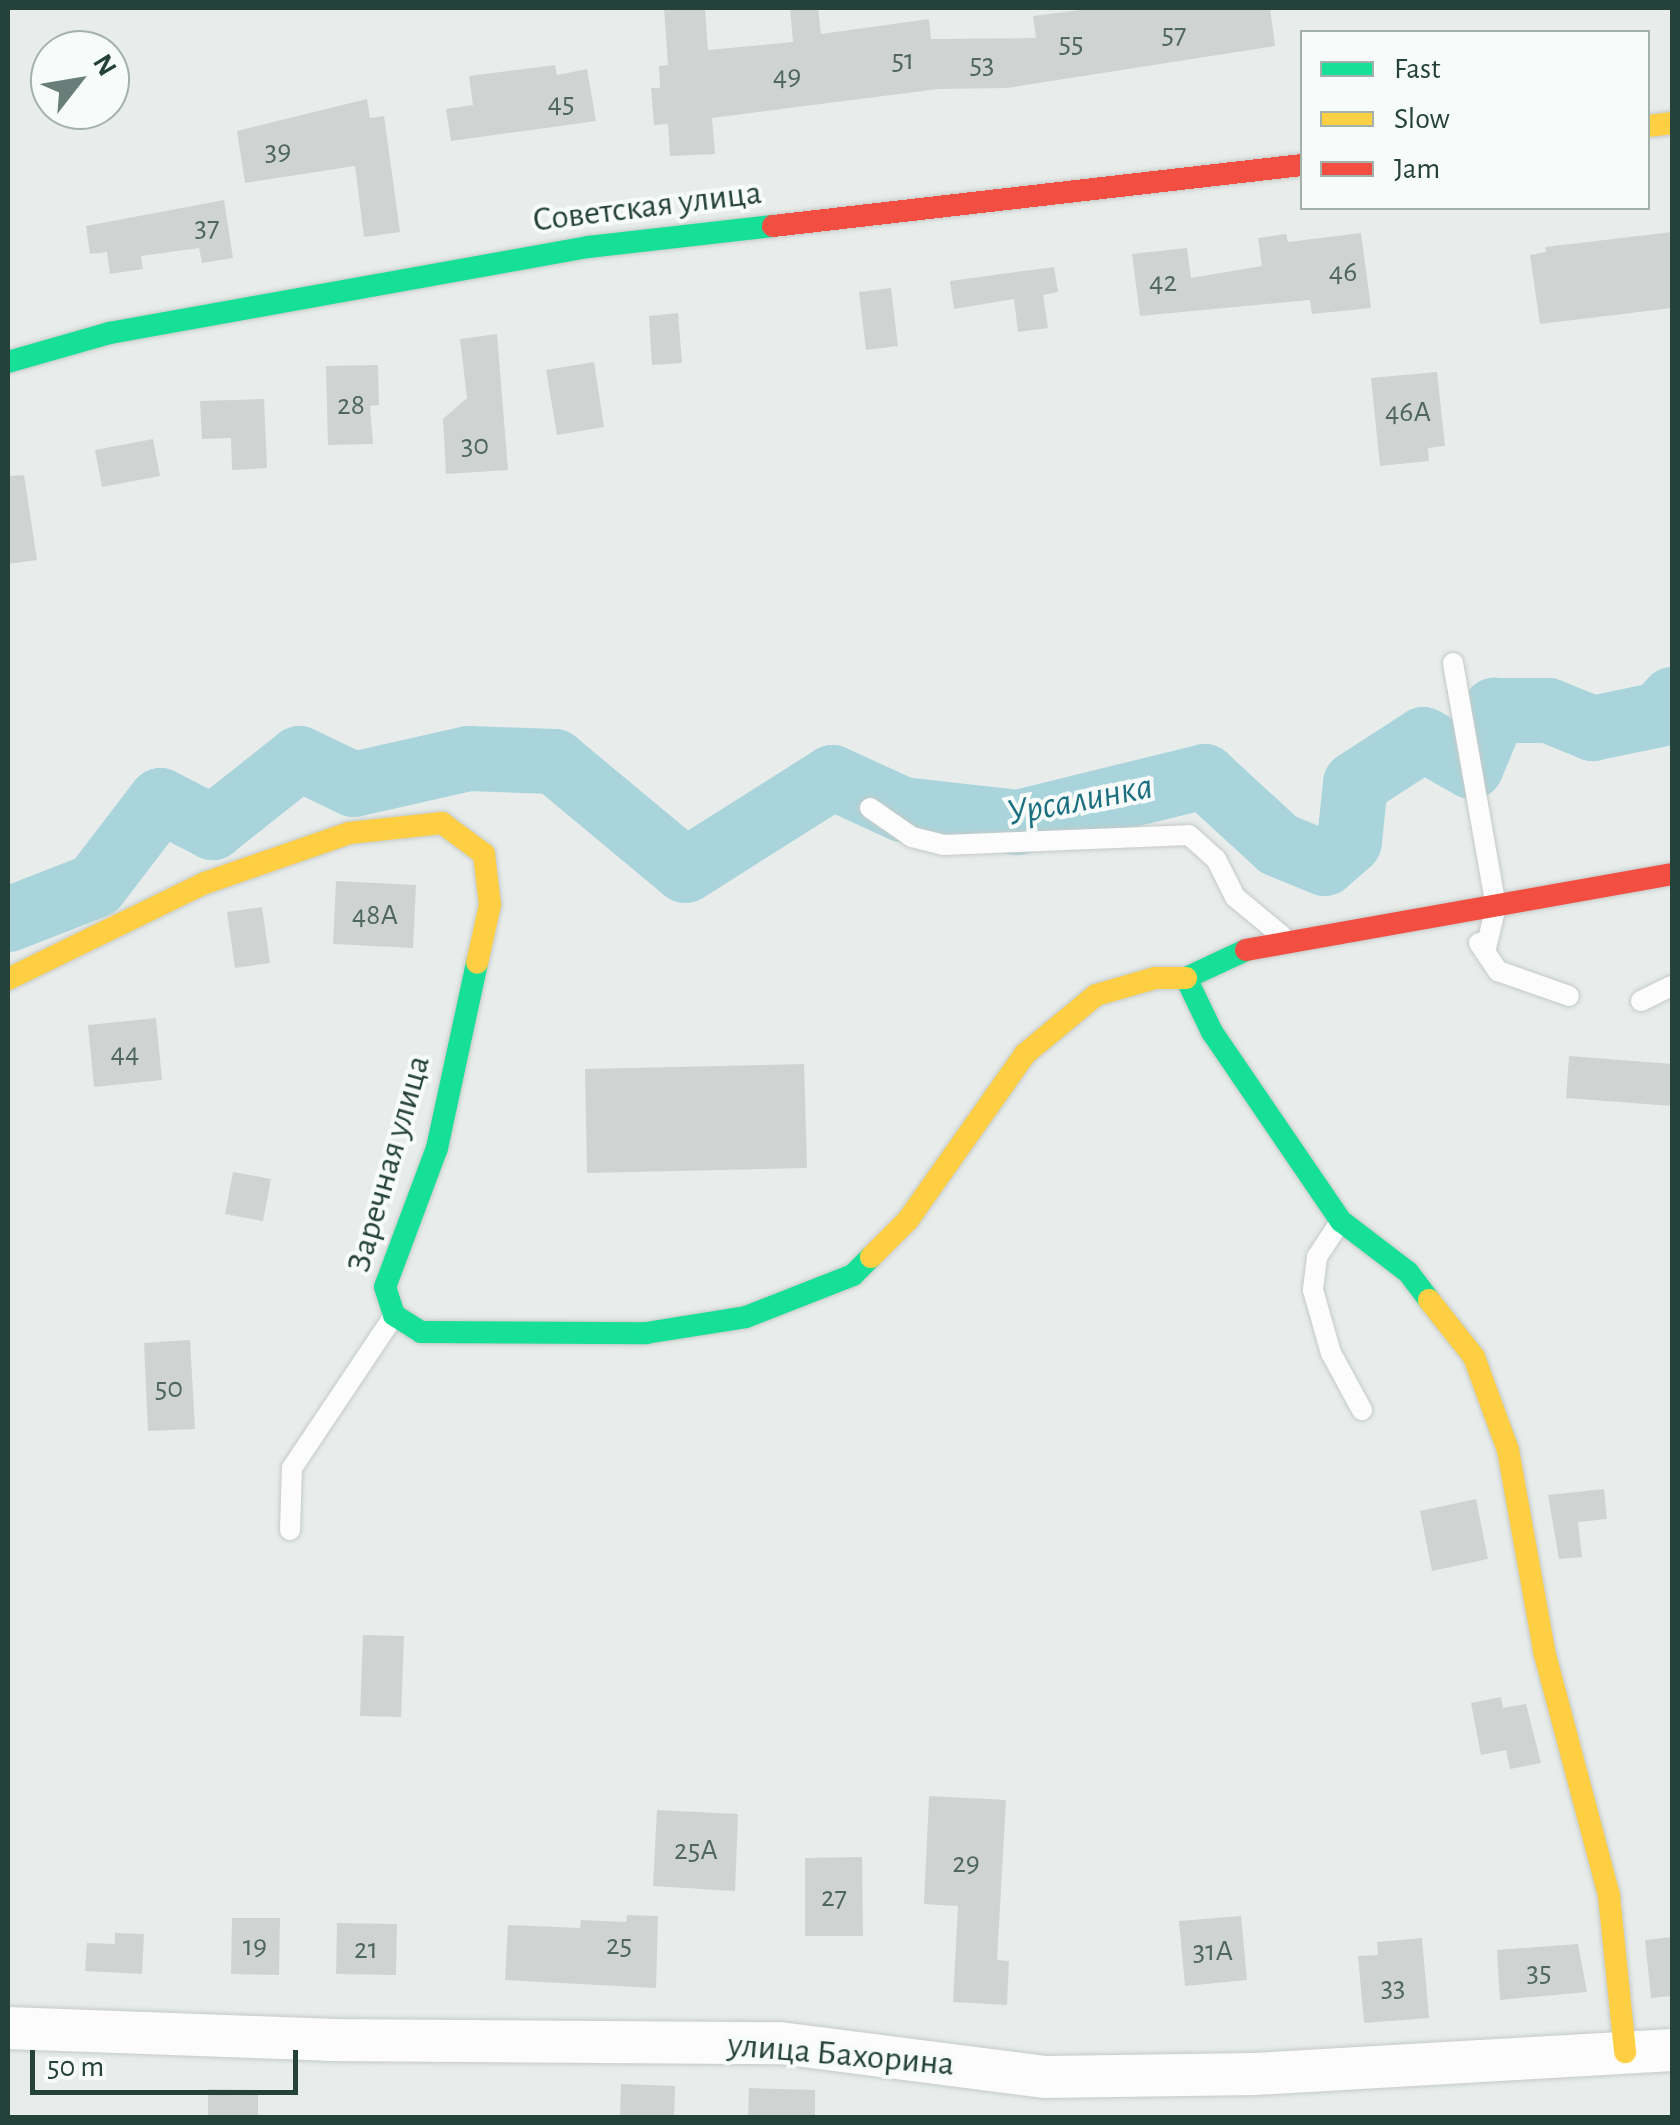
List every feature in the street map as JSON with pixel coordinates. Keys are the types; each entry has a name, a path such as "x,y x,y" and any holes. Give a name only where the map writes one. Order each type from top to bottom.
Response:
{"street":[{"name":"Советская улица","path":"8,362 110,333 588,247 1300,165"},
{"name":"Заречная улица","path":"8,979 205,883 349,833 442,823 484,854 490,905 437,1148 385,1287 394,1315 421,1332 646,1333 746,1318 853,1275 908,1220 1025,1054 1096,995 1155,978 1186,978"},
{"path":"1625,2052 1609,1896 1544,1651 1508,1450 1474,1357 1408,1272 1341,1221 1212,1032 1186,978 1241,951 1672,874"},
{"name":"улица Бахорина","path":"8,2028 329,2040 780,2043 1046,2077 1256,2074 1672,2050"}],"lane":[{"path":"1452,663 1496,906 1485,952"},
{"path":"870,808 912,837 943,845 1189,835 1216,859 1235,897 1290,942"},
{"path":"1458,912 1498,971 1569,996"},
{"path":"1641,1001 1672,986"},
{"path":"1341,1221 1318,1256 1313,1290 1331,1353 1362,1410"},
{"path":"290,1530 292,1468 394,1315"}],"building":[{"path":"664,8 705,8 708,50 793,42 790,8 818,8 821,34 929,19 931,39 1036,38 1033,16 1096,8 1270,8 1275,46 1007,88 938,89 712,118 715,154 670,156 668,124 654,125 651,88 660,88 659,66 668,65"},
{"path":"555,65 557,75 587,69 596,121 451,141 446,109 473,105 469,76"},
{"path":"367,99 370,118 384,116 400,232 364,237 355,166 245,183 237,131"},
{"path":"224,200 233,258 202,263 199,248 141,256 143,269 110,274 107,252 90,254 86,226"},
{"path":"1672,232 1672,308 1540,324 1530,255 1546,252 1545,247"},
{"path":"1361,233 1371,308 1312,314 1310,300 1140,316 1132,254 1187,248 1191,278 1262,266 1258,238 1286,234 1288,242"},
{"path":"1054,267 1058,292 1043,295 1048,328 1018,332 1014,299 954,309 950,281"},
{"path":"891,288 898,346 866,350 859,292"},
{"path":"678,313 682,363 652,365 649,316"},
{"path":"497,334 508,470 446,474 443,419 467,398 460,339"},
{"path":"594,362 604,427 557,435 546,370"},
{"path":"378,365 379,405 370,406 373,444 328,445 326,366"},
{"path":"1437,372 1445,446 1428,448 1429,461 1380,466 1371,378"},
{"path":"264,399 267,468 232,470 231,438 202,439 200,401"},
{"path":"153,439 160,476 102,487 95,450"},
{"path":"24,475 37,560 8,564 8,476"},
{"path":"336,881 416,885 413,948 333,944"},
{"path":"262,907 270,963 235,968 227,912"},
{"path":"156,1018 162,1080 94,1087 88,1025"},
{"path":"1569,1056 1672,1064 1672,1106 1566,1098"},
{"path":"804,1064 807,1168 587,1173 585,1069"},
{"path":"233,1172 271,1179 263,1221 225,1214"},
{"path":"190,1340 195,1429 148,1431 144,1343"},
{"path":"1604,1489 1607,1519 1578,1522 1582,1557 1559,1559 1548,1495"},
{"path":"1476,1499 1488,1559 1432,1571 1420,1511"},
{"path":"363,1635 404,1636 401,1717 360,1716"},
{"path":"1501,1697 1503,1708 1526,1704 1541,1763 1510,1769 1506,1750 1481,1755 1471,1703"},
{"path":"929,1796 1006,1800 997,1960 1009,1961 1007,2005 953,2002 958,1906 924,1904"},
{"path":"657,1810 738,1814 735,1891 653,1886"},
{"path":"862,1857 863,1936 805,1936 805,1858"},
{"path":"627,1915 658,1916 656,1988 505,1980 508,1925 580,1928 581,1920 626,1922"},
{"path":"1241,1916 1247,1980 1185,1986 1179,1921"},
{"path":"232,1918 280,1918 279,1975 231,1974"},
{"path":"337,1923 397,1924 396,1975 336,1974"},
{"path":"115,1933 144,1934 142,1974 85,1971 87,1943 115,1944"},
{"path":"1672,1937 1672,1996 1651,1998 1645,1940"},
{"path":"1422,1938 1429,2018 1364,2023 1358,1956 1378,1955 1377,1942"},
{"path":"1578,1944 1587,1992 1500,2000 1497,1950"},
{"path":"621,2084 675,2086 674,2118 620,2118"},
{"path":"749,2088 815,2090 815,2118 748,2118"},
{"path":"208,2089 258,2090 258,2118 208,2118"}],"waterway":[{"name":"Урсалинка","path":"8,919 95,885 160,800 212,827 299,758 353,784 468,758 554,761 685,870 832,777 902,809 1017,822 1204,776 1278,844 1324,863 1349,841 1355,783 1423,739 1471,766 1494,710 1548,710 1592,728 1659,714 1672,699"}],"traffic: fast":[{"path":"8,362 110,333 588,247 773,226"},
{"path":"1246,950 1186,978 1212,1032 1341,1221 1408,1272 1429,1300"},
{"path":"477,963 437,1148 385,1287 394,1315 421,1332 646,1333 746,1317 853,1275 871,1257"}],"traffic: slow":[{"path":"1650,126 1672,123"},
{"path":"8,979 205,883 349,833 442,823 484,854 490,905 477,963"},
{"path":"871,1257 908,1220 1025,1054 1096,995 1155,978 1186,978"},
{"path":"1429,1300 1474,1357 1508,1450 1544,1651 1609,1896 1625,2052"}],"traffic: jam":[{"path":"773,226 1300,165"},
{"path":"1246,950 1672,874"}]}
